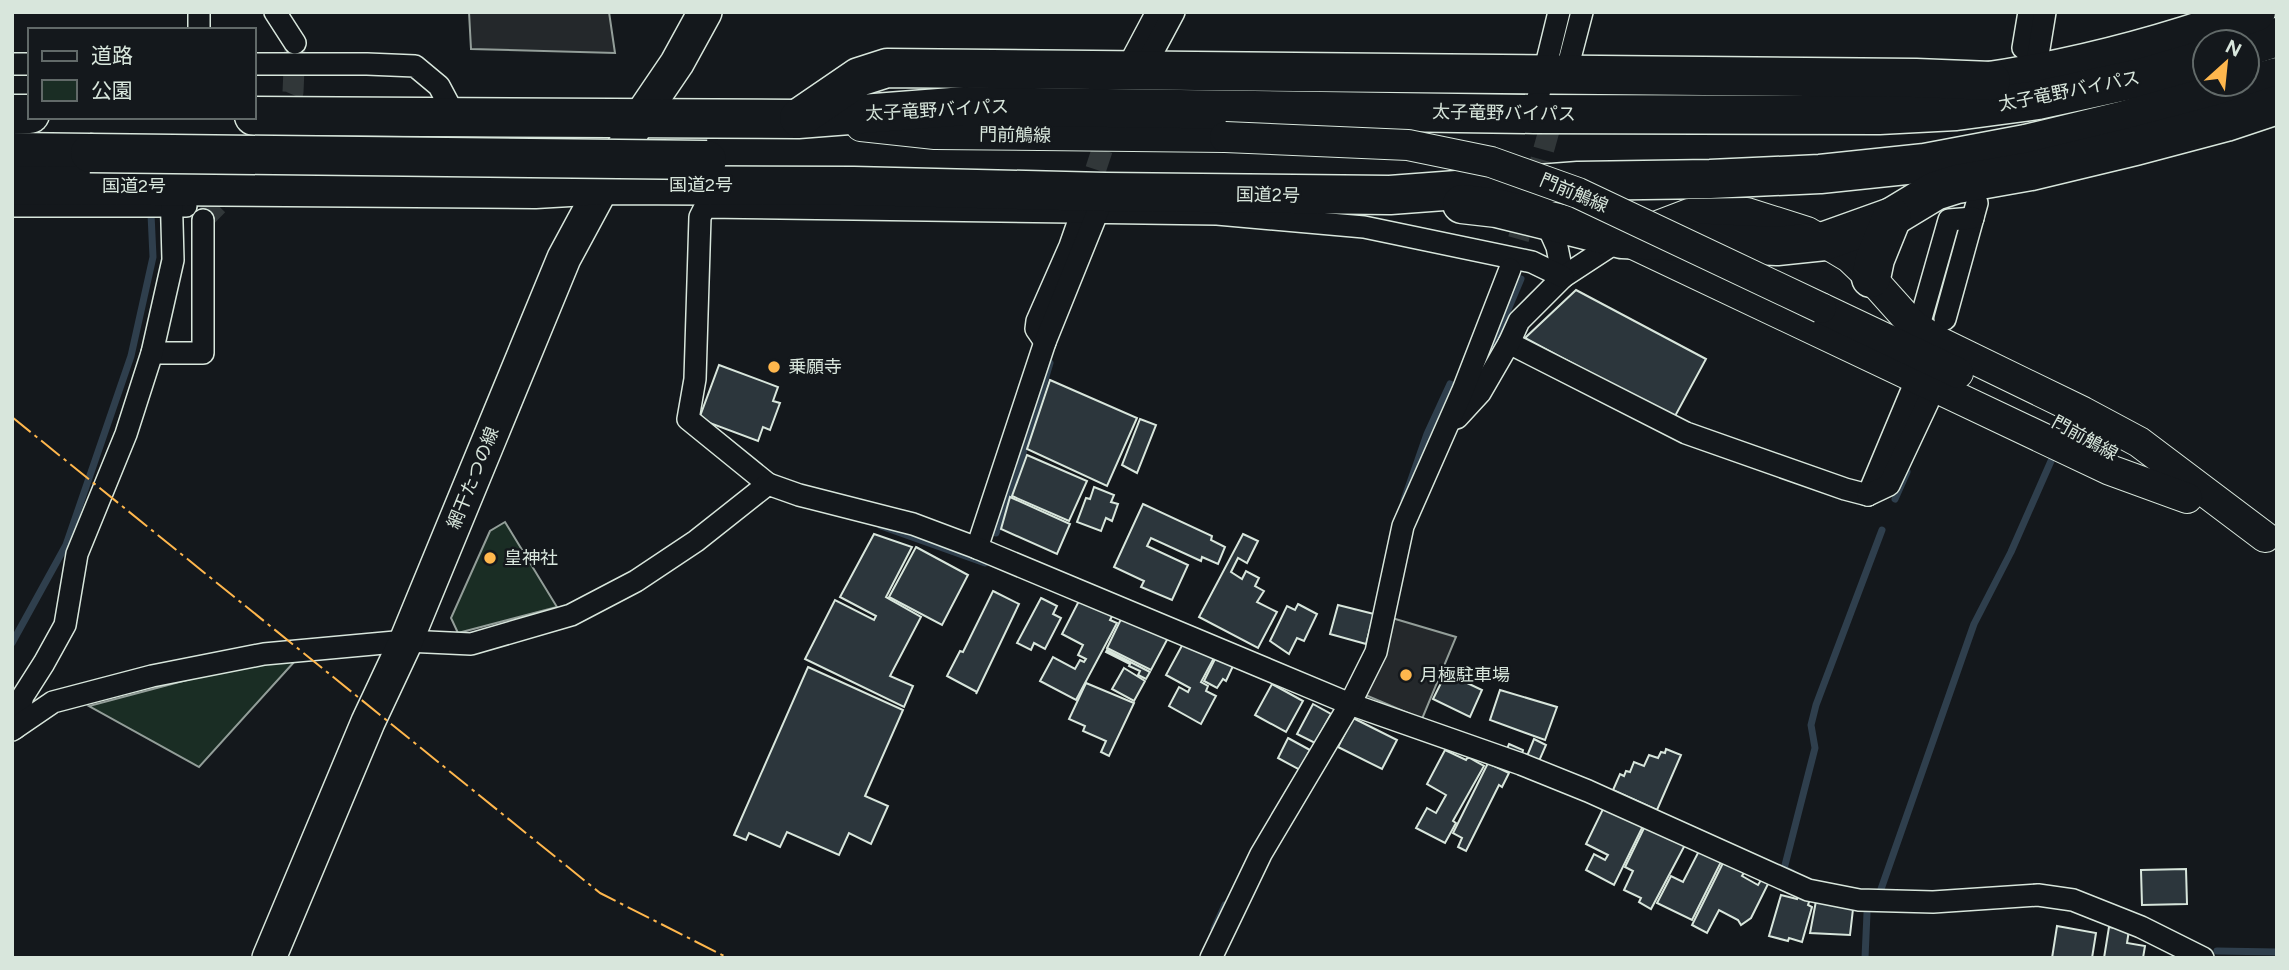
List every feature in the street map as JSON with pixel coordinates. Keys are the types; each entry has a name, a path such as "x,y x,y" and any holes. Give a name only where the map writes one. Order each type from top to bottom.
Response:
{"highway":[{"path":"1784,115 1991,81 2029,61 2143,49 2256,12"},
{"name":"太子竜野バイパス","path":"797,119 965,106 1534,114 1879,115 1969,110 2038,100 2144,77 2191,63"},
{"path":"256,116 797,119 859,77 887,68 1557,66 1991,81"},
{"path":"1390,195 1578,181 1819,174 1925,163 2108,125 2277,77"},
{"path":"1390,195 1497,208 1622,239 1777,246 1825,241 1892,217 1935,191 1958,184 2031,171 2135,146 2226,122 2277,105"},
{"path":"12,152 1345,170 1578,181"},
{"name":"国道2号","path":"12,185 171,196 535,189 604,185 861,198 1213,204 1390,195"},
{"path":"1871,278 1875,259 1892,217"}],"main road":[{"name":"網干たつの線","path":"269,958 368,722 406,641 564,258 639,119 677,63 705,12"},
{"name":"門前鵤線","path":"797,119 935,134 1225,137 1408,145 1491,162 1578,193 2011,398 2118,456 2187,498 2271,540"},
{"path":"1622,239 1923,390 2110,470 2187,498"},
{"path":"1825,241 1932,324 1941,343 2139,442 2271,540"}],"street":[{"path":"275,12 295,43"},
{"path":"1142,108 1137,66 1157,12"},
{"path":"1137,66 1174,12"},
{"path":"1557,66 1559,12"},
{"path":"1534,114 1582,12"},
{"path":"2029,12 2029,61"},
{"path":"2029,61 2045,12"},
{"path":"256,64 415,66 439,86 456,118"},
{"path":"12,206 171,196 173,260 152,354 126,434 77,554 65,625 23,696 14,729"},
{"path":"861,198 705,207 700,217 695,379 688,418 768,484 799,495 913,524 977,548 1350,704 1521,764 1588,791 1808,890 1859,900 1933,902 2038,895 2073,900 2141,927 2203,958"},
{"path":"977,548 1045,342 1102,202"},
{"path":"1213,204 1364,227 1532,262 1563,277"},
{"path":"1932,324 1948,220 1975,210"},
{"path":"152,354 203,353 203,220"},
{"path":"1545,220 1557,247 1563,277"},
{"path":"1045,342 1037,329 1037,321 1078,223"},
{"path":"1446,429 1480,393 1519,321 1563,277 1622,239"},
{"path":"1211,958 1261,854 1350,704 1376,652 1403,526 1464,390 1510,269"},
{"path":"1509,343 1686,433 1868,495 1923,390"},
{"path":"14,729 53,702 152,676 264,654 406,641 471,644 571,615 636,581 696,541 768,484"}],"green space":[{"path":"505,522 557,607 458,633 451,618 490,531"},
{"path":"295,661 199,767 89,706 247,664"}],"shaded area":[{"path":"469,12 609,12 615,53 471,49"},
{"name":"月極駐車場","path":"1392,618 1456,637 1422,719 1363,694"}],"building":[{"path":"1576,290 1706,359 1674,418 1525,338"},
{"path":"719,365 778,387 773,401 780,403 770,430 763,427 758,441 699,419"},
{"path":"1050,380 1137,418 1107,486 1027,449"},
{"path":"1140,419 1156,425 1137,473 1122,465"},
{"path":"1027,455 1087,481 1069,521 1012,496"},
{"path":"1094,487 1114,495 1111,502 1118,504 1112,521 1106,518 1101,531 1077,522 1086,498 1090,499"},
{"path":"1010,497 1070,524 1057,554 1001,529"},
{"path":"1143,504 1212,536 1211,540 1225,547 1218,564 1202,557 1201,561 1151,538 1147,546 1188,565 1172,600 1141,587 1144,581 1114,567"},
{"path":"874,534 912,547 886,597 921,617 890,676 913,686 904,707 805,659 835,600 874,620 876,616 840,597"},
{"path":"1243,534 1258,541 1247,563 1238,558 1231,572 1242,579 1246,571 1259,578 1255,586 1264,591 1257,602 1277,612 1258,648 1199,617"},
{"path":"916,547 968,575 942,625 889,597"},
{"path":"993,591 1019,604 977,692 947,676 960,651 963,652"},
{"path":"1081,597 1115,611 1110,620 1117,623 1076,700 1040,681 1053,657 1075,669 1080,660 1084,662 1086,659 1078,655 1083,645 1062,634"},
{"path":"1041,598 1057,606 1053,614 1061,618 1045,649 1034,643 1031,650 1017,643"},
{"path":"1298,604 1317,614 1304,641 1297,638 1289,654 1270,641 1287,606 1295,610"},
{"path":"1338,605 1374,614 1366,644 1330,634"},
{"path":"1122,617 1168,638 1151,670 1107,648"},
{"path":"1185,640 1215,656 1201,682 1208,686 1206,691 1216,696 1201,724 1169,706 1179,687 1188,692 1190,688 1166,675"},
{"path":"1107,650 1150,672 1146,679 1138,675 1140,671 1106,652"},
{"path":"1217,655 1233,666 1226,681 1223,679 1217,688 1204,681"},
{"path":"808,667 903,710 865,796 888,806 871,844 849,833 839,855 787,832 780,847 749,833 746,840 734,835"},
{"path":"1124,668 1145,681 1134,701 1112,689"},
{"path":"1446,673 1482,690 1470,717 1433,699"},
{"path":"1086,683 1134,703 1109,756 1101,752 1106,741 1083,731 1085,726 1069,719"},
{"path":"1272,684 1303,701 1286,732 1255,715"},
{"path":"1500,690 1557,707 1545,740 1490,720"},
{"path":"1313,704 1331,714 1315,743 1297,734"},
{"path":"1353,718 1397,740 1382,769 1338,747"},
{"path":"1288,738 1310,750 1300,770 1278,758"},
{"path":"1534,739 1546,745 1539,761 1527,756"},
{"path":"1509,744 1523,750 1522,755 1507,749"},
{"path":"1666,749 1681,755 1657,810 1613,790 1620,774 1624,776 1626,771 1630,772 1634,762 1644,766 1649,755 1658,758"},
{"path":"1445,750 1466,760 1468,757 1484,766 1453,821 1456,823 1445,843 1416,828 1427,808 1436,813 1446,795 1427,784"},
{"path":"1488,763 1509,773 1502,787 1499,785 1466,851 1458,847 1462,838 1453,833"},
{"path":"1603,809 1643,826 1614,885 1586,870 1594,854 1605,860 1608,855 1586,844"},
{"path":"1645,826 1686,843 1651,909 1639,902 1641,898 1624,890 1633,871 1625,867"},
{"path":"1700,849 1722,860 1692,920 1657,903 1671,876 1683,882"},
{"path":"1724,861 1745,871 1742,876 1758,885 1761,880 1768,884 1751,918 1741,925 1738,920 1719,910 1707,933 1692,925"},
{"path":"2186,869 2187,904 2142,905 2141,870"},
{"path":"1781,895 1797,899 1798,895 1810,899 1808,905 1812,907 1802,942 1769,936"},
{"path":"1816,901 1853,909 1850,935 1810,933"},
{"path":"2057,926 2096,933 2092,958 2052,958"},
{"path":"2109,927 2129,930 2127,943 2145,946 2143,958 2104,958"}],"waterway":[{"path":"12,643 66,545 131,356 153,257 151,214"},
{"path":"1483,369 1521,279"},
{"path":"996,533 1050,363"},
{"path":"1404,500 1427,434 1450,384"},
{"path":"1873,894 1880,892 1974,624 2011,552 2051,461"},
{"path":"1895,499 1907,472"},
{"path":"881,526 985,563 986,560"},
{"path":"1792,873 1784,869 1815,748 1811,725 1816,705 1882,530"},
{"path":"1214,929 1225,905"},
{"path":"1865,958 1867,913"},
{"path":"2217,951 2277,952"}],"tunnel":[{"path":"280,123 293,92 295,46"},
{"path":"1510,269 1567,67"},
{"path":"1086,199 1111,123"},
{"path":"203,220 236,186"}],"power":[{"path":"12,417 600,893 728,958"}],"place":[{"name":"乗願寺","path":"774,367"},
{"name":"皇神社","path":"490,558"},
{"name":"月極駐車場","path":"1406,675"}]}
